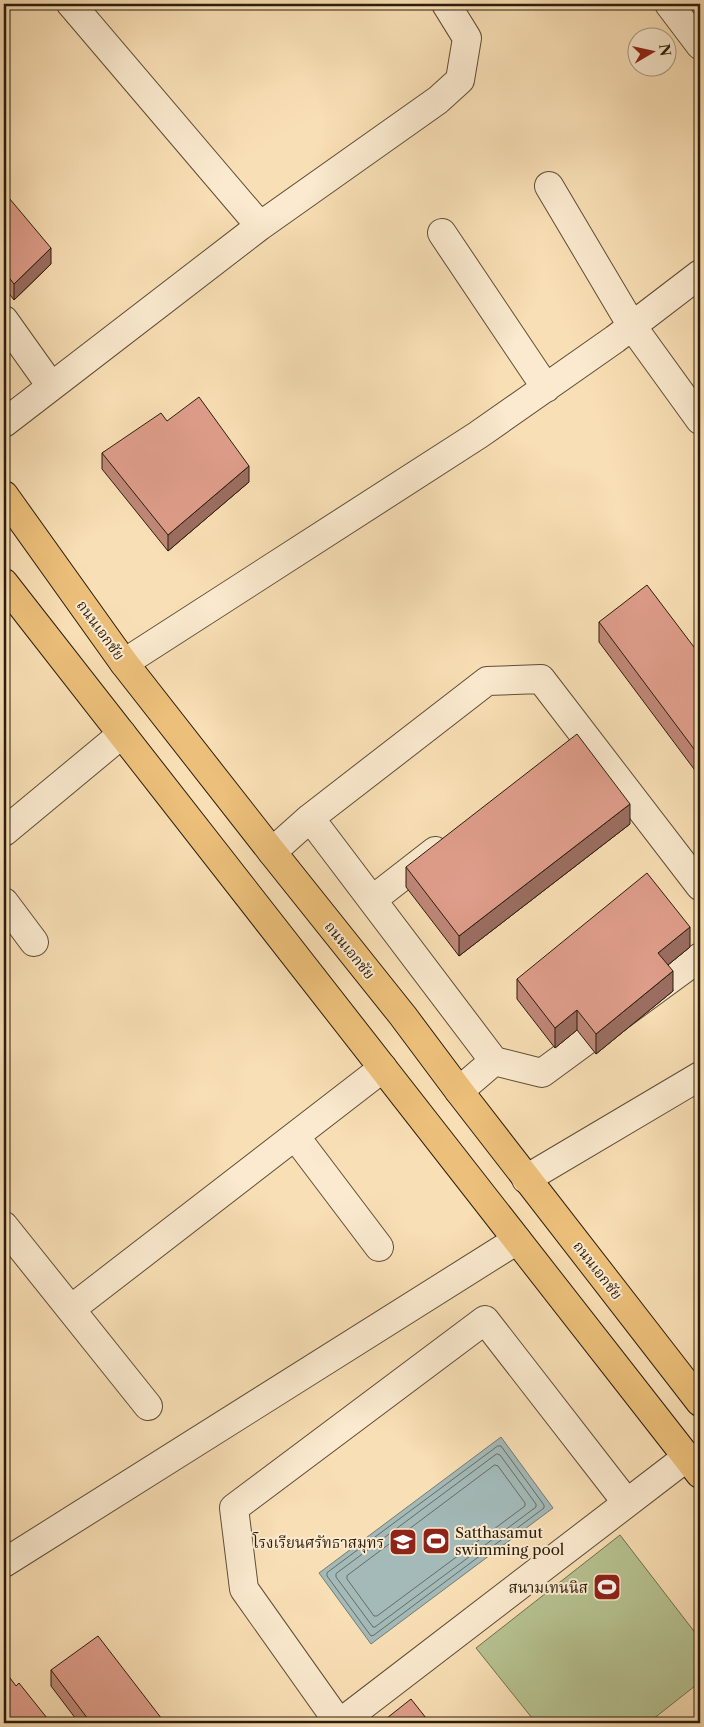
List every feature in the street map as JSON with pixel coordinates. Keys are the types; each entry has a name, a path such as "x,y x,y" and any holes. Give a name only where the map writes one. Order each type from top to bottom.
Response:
{"main road":[{"name":"ถนนเอกชัย","path":"4,495 124,663 403,1016 526,1179 700,1402"},
{"path":"4,583 694,1466"}],"street":[{"path":"71,4 260,226"},
{"path":"4,423 260,226 438,100 460,80 467,38 446,4"},
{"path":"669,4 700,45"},
{"path":"549,186 632,326 700,420"},
{"path":"442,233 546,388"},
{"path":"124,663 478,435 632,326 700,274"},
{"path":"4,320 52,386"},
{"path":"272,852 310,818 486,681 541,679 577,742 700,886"},
{"path":"4,832 122,734"},
{"path":"310,818 494,1061 542,1073 700,956"},
{"path":"372,900 450,839"},
{"path":"4,902 34,942"},
{"path":"459,1091 494,1061"},
{"path":"71,1310 383,1068"},
{"path":"526,1179 700,1076"},
{"path":"295,1136 378,1247"},
{"path":"4,1226 148,1406"},
{"path":"4,1563 517,1240"},
{"path":"628,1503 485,1320 234,1508 244,1589 339,1723 628,1503 694,1466"}],"green space":[{"name":"สนามเทนนิส","path":"620,1535 700,1639 700,1682 648,1723 536,1723 476,1648"}],"water":[{"name":"Satthasamut swimming pool","path":"501,1437 553,1508 371,1644 319,1573"}],"building":[{"path":"4,192 51,248 14,284 4,271"},
{"path":"199,397 249,466 168,535 102,453 161,413 167,421"},
{"path":"647,585 700,655 700,757 599,622"},
{"path":"577,734 630,804 459,936 406,867"},
{"path":"647,873 690,927 658,953 673,971 596,1034 577,1010 555,1028 517,979"},
{"path":"98,1636 165,1723 91,1723 51,1670"},
{"path":"4,1670 16,1686 19,1683 51,1723 4,1723"},
{"path":"411,1699 430,1723 391,1723 387,1718"}],"place":[{"name":"Satthasamut swimming pool","path":"436,1541"},
{"name":"โรงเรียนศรัทธาสมุทร","path":"403,1542"},
{"name":"สนามเทนนิส","path":"607,1587"}]}
